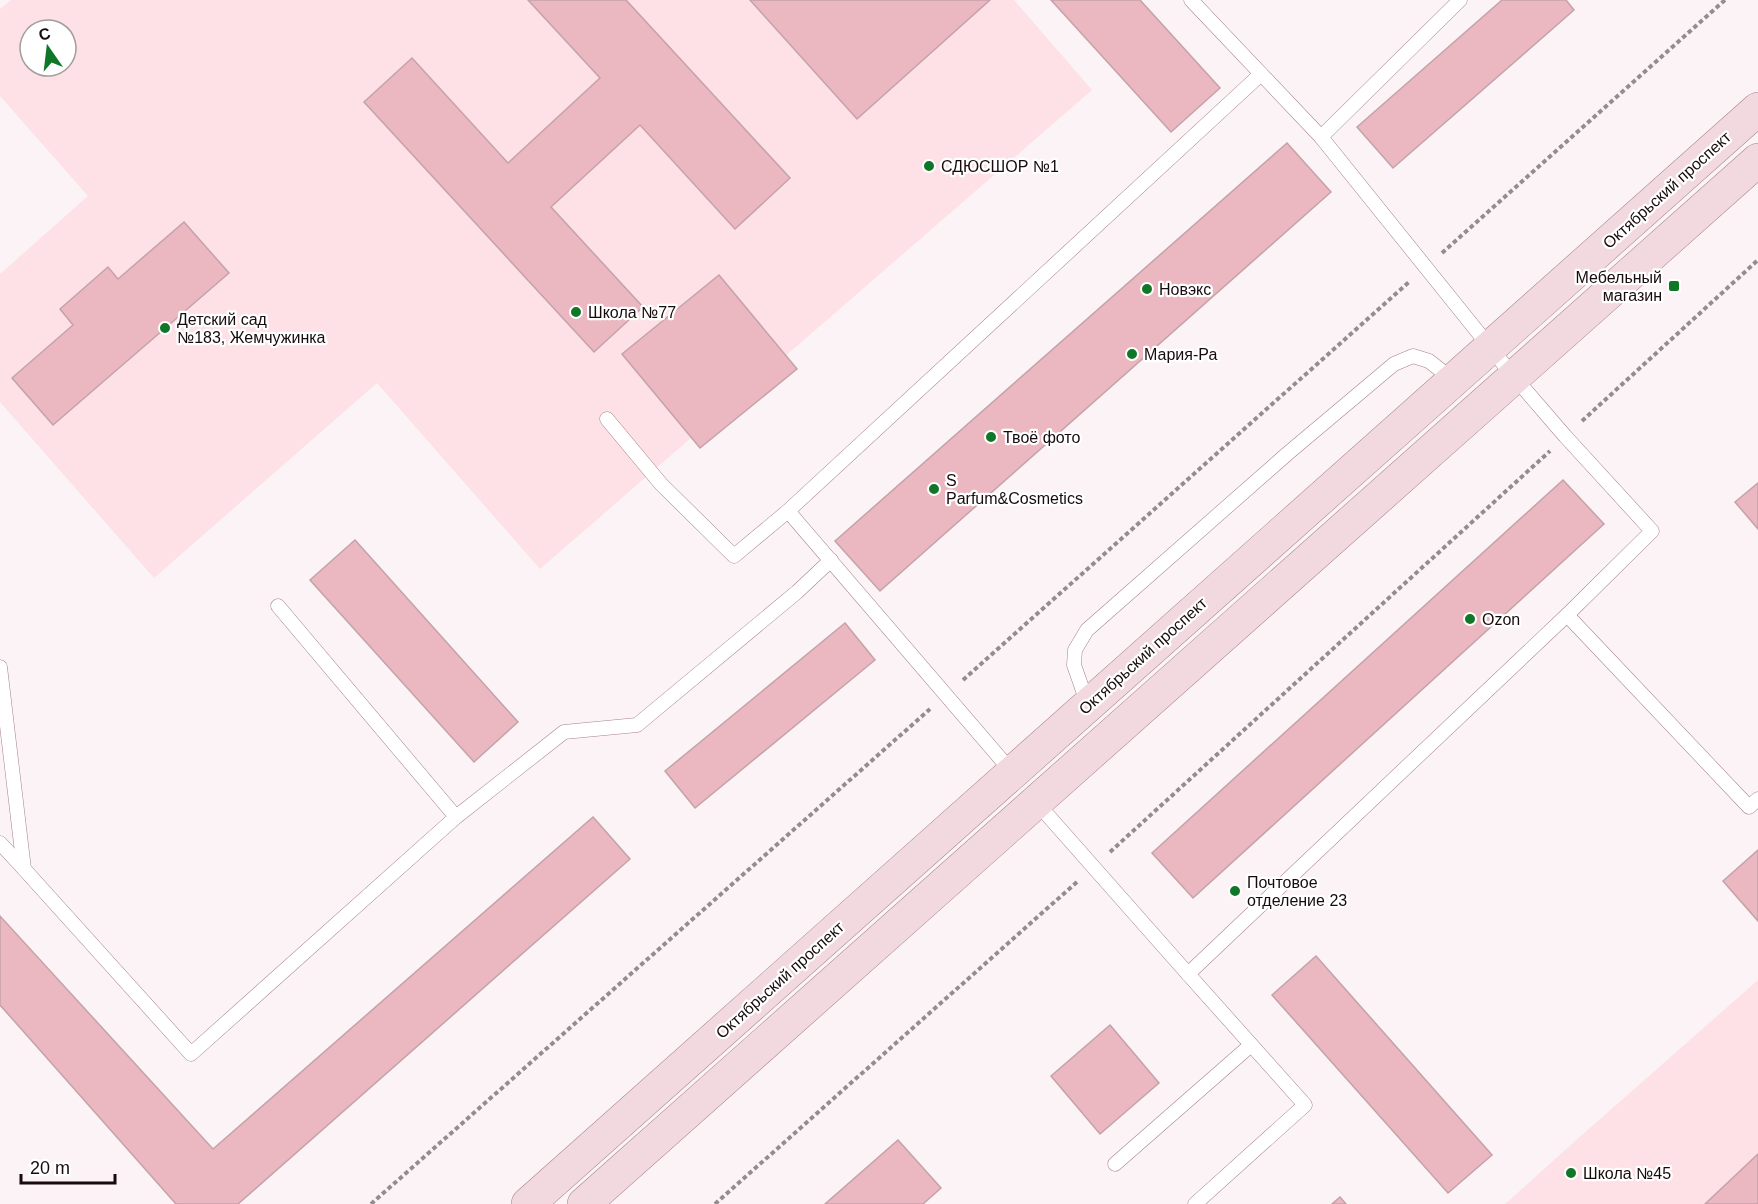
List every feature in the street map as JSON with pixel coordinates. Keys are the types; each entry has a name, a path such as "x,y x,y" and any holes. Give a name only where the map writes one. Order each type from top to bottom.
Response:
{"main road":[{"name":"Октябрьский проспект","path":"528,1204 1758,109"},
{"path":"584,1204 1758,160"}],"lane":[{"path":"1188,974 1567,615 1652,531 1514,377 1321,137 1191,0"},
{"path":"1321,137 1460,0"},
{"path":"607,419 661,484 734,556 788,511 1261,74"},
{"path":"1088,705 1074,665 1075,650 1087,630 1287,454 1394,364 1413,356 1429,360 1453,380"},
{"path":"788,511 1012,772"},
{"path":"0,843 190,1054 456,817 564,732 637,725 797,592 831,560"},
{"path":"278,606 456,817"},
{"path":"1567,615 1749,807 1758,799"},
{"path":"0,667 24,869"},
{"path":"1036,802 1305,1105 1196,1204"},
{"path":"1115,1164 1251,1045"}],"path":[{"path":"371,1204 1725,0"},
{"path":"715,1204 1094,867 1758,260"}],"shaded area":[{"name":"Школа №77","path":"11,0 1014,0 1092,90 540,569 377,383 154,578 0,402 0,274 88,196 0,96 0,9"},
{"path":"1758,980 1758,1204 1505,1204 1574,1142"}],"building":[{"path":"528,0 626,0 790,178 735,229 640,125 551,207 643,307 594,352 364,102 412,58 508,163 600,78"},
{"path":"750,0 990,0 857,119"},
{"path":"1051,0 1140,0 1220,88 1171,132"},
{"path":"1502,0 1566,0 1574,10 1393,168 1357,127"},
{"path":"1287,143 1331,192 880,591 835,541"},
{"path":"184,222 229,273 53,425 12,378 73,325 60,309 108,267 118,279"},
{"path":"719,275 797,369 700,448 622,354"},
{"path":"1563,480 1604,524 1193,898 1152,853"},
{"path":"1758,483 1758,529 1735,502"},
{"path":"355,540 518,722 474,762 310,580"},
{"path":"845,623 875,660 695,808 665,771"},
{"path":"593,817 630,859 238,1204 176,1204 0,1005 0,916 213,1149"},
{"path":"1758,850 1758,921 1723,881"},
{"path":"1316,956 1492,1155 1448,1193 1272,995"},
{"path":"1110,1025 1159,1083 1100,1134 1051,1076"},
{"path":"898,1140 941,1188 923,1204 825,1204"},
{"path":"1758,1154 1758,1204 1705,1204"},
{"path":"1340,1197 1346,1204 1332,1204"}],"place":[{"name":"СДЮСШОР №1","path":"929,166"},
{"name":"Мебельный магазин","path":"1674,286"},
{"name":"Новэкс","path":"1147,289"},
{"name":"Школа №77","path":"576,312"},
{"name":"Детский сад №183, Жемчужинка","path":"165,328"},
{"name":"Мария-Ра","path":"1132,354"},
{"name":"Твоё фото","path":"991,437"},
{"name":"S Parfum&Cosmetics","path":"934,489"},
{"name":"Ozon","path":"1470,619"},
{"name":"Почтовое отделение 23","path":"1235,891"},
{"name":"Школа №45","path":"1571,1173"}]}
